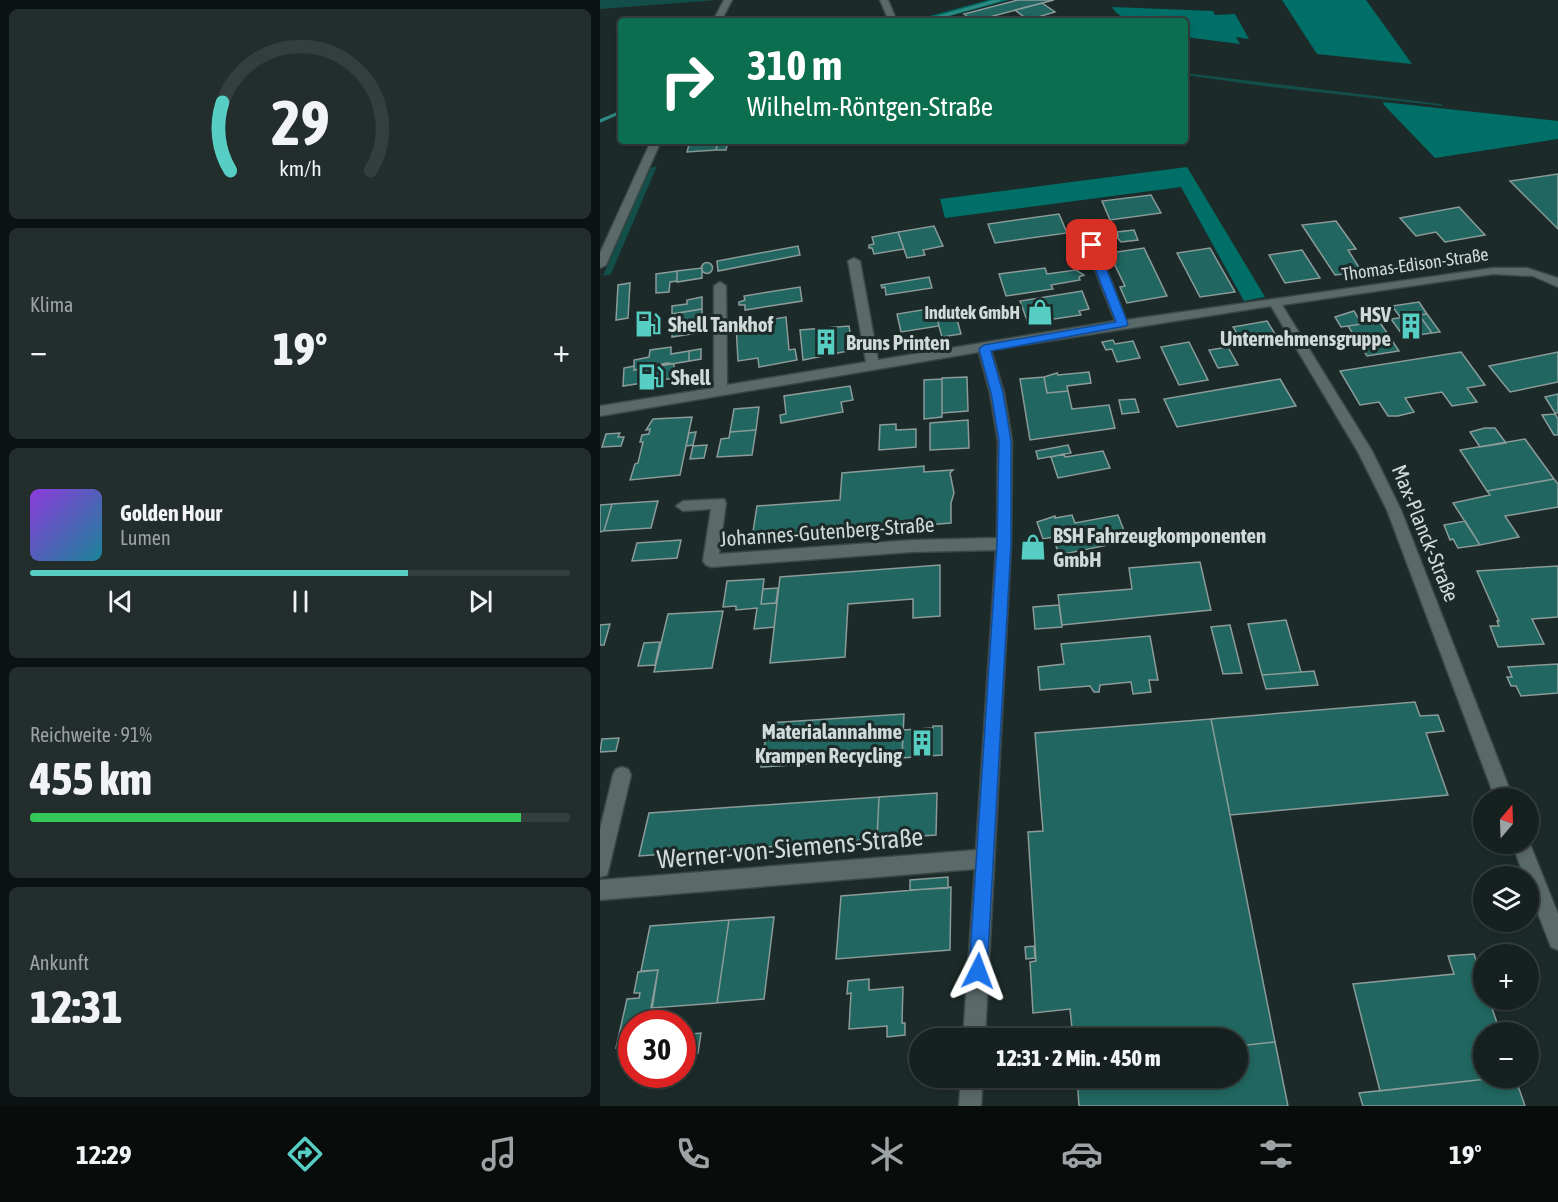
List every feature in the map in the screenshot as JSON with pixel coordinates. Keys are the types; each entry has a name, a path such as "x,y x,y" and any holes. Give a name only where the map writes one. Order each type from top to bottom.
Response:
{"street":[{"path":"719,18 728,0"},
{"path":"884,0 892,18"},
{"path":"600,265 655,144"},
{"path":"1089,239 1122,324"},
{"path":"854,261 873,366"},
{"name":"Thomas-Edison-Straße","path":"600,411 984,349 1122,324 1493,271 1524,270 1548,276 1558,283"},
{"path":"720,286 721,391"},
{"name":"Max-Planck-Straße","path":"1274,301 1365,451 1394,510 1500,788"},
{"path":"975,1028 1004,544 1005,441 997,393 984,349"},
{"name":"Johannes-Gutenberg-Straße","path":"683,506 719,503 711,561 963,543 1004,544"},
{"path":"600,868 622,775"},
{"path":"1525,854 1558,940"},
{"name":"Werner-von-Siemens-Straße","path":"600,890 984,859"},
{"path":"970,1106 971,1088"}],"shaded area":[{"path":"600,0 717,0 600,9"},
{"path":"989,0 1009,0 942,18 923,18"},
{"path":"1282,0 1366,0 1412,64 1317,54"},
{"path":"1112,7 1213,11 1215,15 1235,14 1249,39 1236,37 1240,44 1188,37 1188,18 1126,18"},
{"path":"1188,73 1443,106 1188,75"},
{"path":"1383,102 1558,121 1558,139 1435,158"},
{"path":"657,166 611,274 603,276 650,168"},
{"path":"1187,167 1265,297 1244,301 1181,187 945,218 940,199"}],"building":[{"path":"1018,0 1054,0 985,18 970,18 964,14"},
{"path":"1042,3 1055,12 1035,18 1025,18 1015,10"},
{"path":"689,144 717,144 716,150 687,152"},
{"path":"717,144 727,144 726,150 716,150"},
{"path":"1558,174 1558,229 1510,181"},
{"path":"1151,195 1161,213 1110,220 1102,201"},
{"path":"1459,207 1485,235 1445,242 1436,232 1416,236 1400,218"},
{"path":"1059,214 1067,233 995,243 988,224"},
{"path":"1336,221 1356,249 1348,250 1362,272 1352,273 1350,270 1343,271 1345,274 1335,275 1302,225"},
{"path":"934,226 943,246 923,250 925,255 907,258 898,232"},
{"path":"1134,230 1138,240 1121,242 1116,236 1118,236 1117,232"},
{"path":"898,232 904,249 874,254 872,248 869,248 869,245 874,244 872,237"},
{"path":"798,246 800,255 718,271 717,261"},
{"path":"1144,248 1167,296 1127,303 1120,287 1125,286 1109,253"},
{"path":"1210,248 1235,292 1200,297 1177,253"},
{"path":"1302,250 1320,278 1285,283 1269,255"},
{"path":"707,262 713,268 707,274 701,268"},
{"path":"702,268 702,278 677,282 677,271"},
{"path":"1045,268 1047,274 1076,270 1084,275 1079,277 1080,280 1051,285 1053,289 1006,296 999,274"},
{"path":"677,271 677,281 670,282 669,292 656,293 656,274"},
{"path":"929,277 932,288 886,295 885,287 882,288 881,285"},
{"path":"630,283 628,318 616,320 618,285"},
{"path":"800,287 802,301 745,310 745,305 739,305 739,302 745,300 744,296"},
{"path":"1082,291 1089,309 1079,311 1081,315 1028,323 1020,301"},
{"path":"702,297 702,309 672,314 672,306 687,304 687,300"},
{"path":"1419,302 1427,314 1401,318 1392,306"},
{"path":"934,308 939,326 901,332 897,314"},
{"path":"702,309 703,332 672,337 672,314"},
{"path":"1354,311 1362,324 1341,327 1335,317"},
{"path":"955,312 961,334 942,337 937,319 947,318 946,313"},
{"path":"1427,314 1440,332 1432,333 1419,315"},
{"name":"HSV Unternehmensgruppe","path":"1419,315 1432,333 1404,337 1391,319"},
{"path":"656,316 656,327 642,329 642,318"},
{"path":"786,317 789,350 795,349 797,360 759,367 758,358 738,361 736,325"},
{"path":"1267,321 1275,334 1241,340 1233,327"},
{"path":"1379,321 1399,351 1367,356 1348,326"},
{"name":"Bruns Printen","path":"849,326 853,350 803,360 800,330"},
{"path":"1113,340 1115,344 1133,341 1140,358 1117,362 1112,349 1106,350 1102,342"},
{"path":"1189,342 1208,380 1179,385 1161,347"},
{"path":"671,347 671,354 689,351 689,361 634,370 634,360 649,357 650,350"},
{"path":"1228,347 1238,365 1218,368 1209,350"},
{"path":"701,349 701,359 689,361 689,351"},
{"path":"1461,352 1485,385 1467,388 1477,402 1452,406 1442,392 1405,398 1414,412 1398,416 1388,416 1379,402 1360,405 1340,371"},
{"path":"1558,352 1558,382 1510,392 1489,366"},
{"path":"667,363 674,364 674,378 623,386 624,368 634,366 634,370"},
{"path":"1089,372 1091,383 1067,386 1068,391 1047,393 1044,377 1057,373 1058,375"},
{"path":"967,377 968,411 942,413 942,378"},
{"path":"1044,377 1047,393 1068,391 1072,409 1109,405 1115,428 1030,440 1020,379"},
{"path":"942,379 942,417 924,419 924,380"},
{"path":"1280,379 1296,406 1177,427 1164,399"},
{"path":"850,386 853,400 841,402 843,412 781,423 780,415 786,414 784,396"},
{"path":"1558,394 1558,413 1555,413 1545,397"},
{"path":"1135,399 1139,412 1122,414 1119,400"},
{"path":"759,407 756,430 730,432 734,409"},
{"path":"1555,414 1558,419 1558,435 1554,435 1542,415"},
{"path":"692,417 680,475 630,480 635,464 638,463 643,442 640,442 642,435 649,434 650,429 646,430 653,419"},
{"path":"968,420 969,448 930,450 930,423"},
{"path":"896,424 896,430 916,429 916,447 879,450 880,425"},
{"path":"1495,428 1506,443 1480,447 1470,432"},
{"path":"756,430 752,455 717,457 721,439 729,438 730,432"},
{"path":"696,432 693,445 686,446 689,433"},
{"path":"620,433 618,437 624,437 621,446 602,447 606,434"},
{"path":"1525,439 1554,479 1487,491 1460,450"},
{"path":"707,445 704,458 690,459 693,446"},
{"path":"1068,445 1071,453 1038,459 1036,451"},
{"path":"1103,451 1110,468 1058,478 1051,457"},
{"path":"924,466 924,472 953,470 950,473 954,493 951,503 951,523 752,538 757,506 840,500 842,473"},
{"path":"1554,479 1558,484 1558,507 1505,516 1519,537 1480,545 1453,503 1490,495 1487,491"},
{"path":"658,501 651,528 604,531 612,504"},
{"path":"612,504 604,531 600,532 600,505"},
{"path":"1072,515 1075,523 1118,515 1128,541 1059,555 1053,537 1043,539 1037,522 1055,516 1055,518"},
{"path":"1465,521 1480,545 1458,548 1453,539 1450,540 1444,525"},
{"path":"681,540 677,558 632,561 637,543"},
{"path":"1200,562 1211,610 1062,625 1058,595 1132,589 1129,568"},
{"path":"940,565 940,616 913,618 913,599 848,604 845,657 770,663 780,577"},
{"path":"1558,566 1558,617 1532,619 1544,644 1498,647 1490,626 1499,626 1497,621 1499,621 1477,571"},
{"path":"764,579 761,604 777,603 774,627 754,629 757,608 736,610 736,606 723,607 727,581"},
{"path":"778,588 776,603 761,604 763,589"},
{"path":"1059,605 1062,627 1035,629 1033,607"},
{"path":"723,611 712,668 654,672 668,614"},
{"path":"1286,620 1301,672 1262,675 1248,624"},
{"path":"610,624 604,645 600,645 600,625"},
{"path":"1230,625 1242,673 1223,674 1211,627"},
{"path":"1150,636 1158,680 1149,680 1151,692 1133,694 1131,682 1100,685 1099,692 1094,692 1090,686 1040,690 1038,667 1064,664 1061,644"},
{"path":"660,642 655,665 638,666 644,643"},
{"path":"1558,664 1558,693 1521,696 1516,686 1511,686 1507,677 1512,677 1508,667"},
{"path":"1314,671 1318,685 1266,689 1262,675"},
{"path":"1415,702 1420,716 1438,715 1444,731 1426,733 1448,795 1230,815 1211,719"},
{"path":"904,714 902,758 761,767 768,723"},
{"path":"1211,719 1275,1042 1248,1045 1248,1028 1072,1028 1070,1009 1033,1013 1030,962 1036,961 1028,832 1043,831 1035,733"},
{"name":"Materialannahme Krampen Recycling","path":"933,726 942,726 942,755 902,758 903,730 933,728"},
{"path":"619,738 616,751 600,752 602,739"},
{"path":"937,793 936,835 877,839 879,797"},
{"path":"879,797 877,839 639,856 649,813"},
{"path":"948,877 948,888 910,890 910,880"},
{"path":"951,887 950,950 836,959 841,896"},
{"path":"774,917 764,999 717,1003 729,920"},
{"path":"729,920 717,1003 651,1008 658,970 641,971 650,926"},
{"path":"1034,946 1035,958 1026,959 1025,947"},
{"path":"1473,954 1473,1010 1493,1010 1497,1022 1473,1022 1473,1081 1380,1091 1353,984 1454,974 1448,956"},
{"path":"658,970 652,1010 625,1010 627,999 639,998 640,993 634,993 638,972"},
{"path":"869,979 869,990 903,987 902,1023 905,1023 905,1035 887,1037 887,1026 849,1029 851,993 847,994 848,981"},
{"path":"701,1033 698,1053 696,1053 696,1034"},
{"path":"1275,1042 1288,1106 1079,1106 1078,1088 1248,1088 1248,1045"},
{"path":"1473,1081 1473,1088 1519,1088 1525,1106 1363,1106 1359,1093"}],"waterway":[{"path":"936,18 999,0"},
{"path":"600,121 618,113"}],"place":[{"name":"Indutek GmbH","path":"1040,312"},
{"name":"Shell Tankhof","path":"648,324"},
{"name":"HSV Unternehmensgruppe","path":"1411,326"},
{"name":"Bruns Printen","path":"826,342"},
{"name":"Shell","path":"651,377"},
{"name":"BSH Fahrzeugkomponenten GmbH","path":"1033,547"},
{"name":"Materialannahme Krampen Recycling","path":"922,743"}],"route":[{"path":"978,971 1004,544 1005,441 997,393 984,349 1122,324 1092,245"}]}
